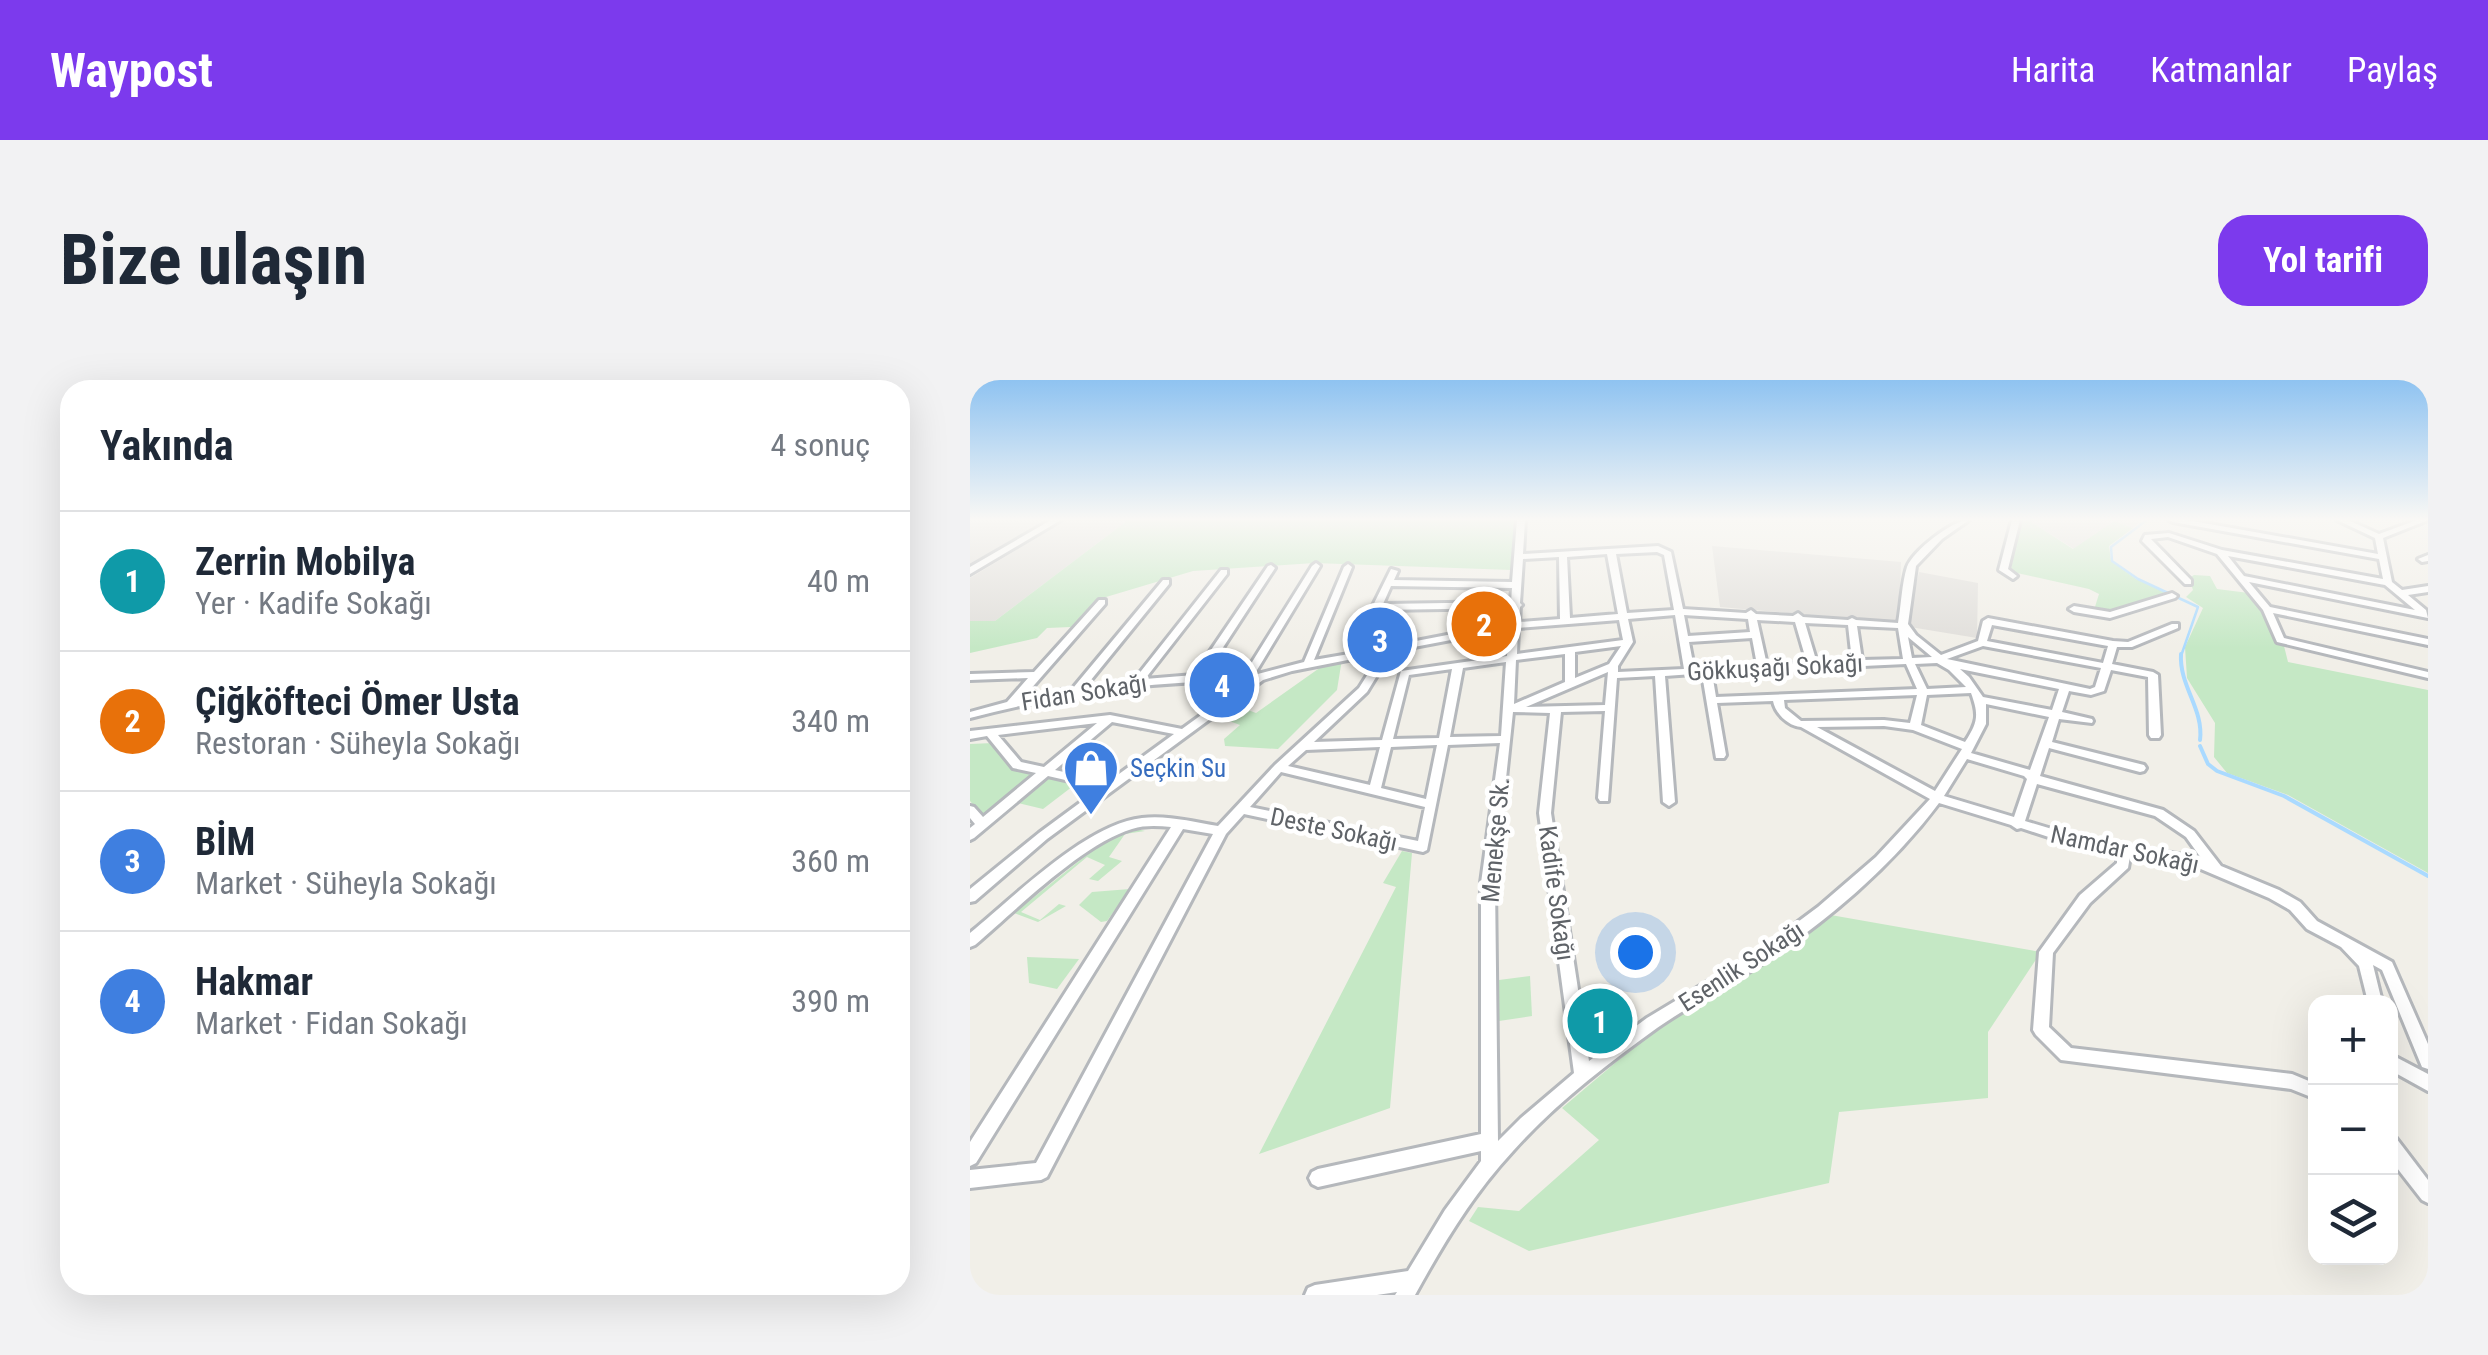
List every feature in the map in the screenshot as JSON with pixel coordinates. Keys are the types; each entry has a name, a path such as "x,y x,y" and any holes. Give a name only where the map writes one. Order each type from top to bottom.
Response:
{"street":[{"name":"Menekşe Sk.","path":"1490,1162 1488,883 1506,738 1520,563"},
{"path":"1563,563 1565,621"},
{"path":"1604,798 1613,671 1628,642 1613,563"},
{"path":"1670,563 1690,672"},
{"path":"1914,563 1904,626 1909,661 1922,692 1915,727"},
{"path":"2005,563 2003,570 2014,576"},
{"path":"2168,563 2188,582"},
{"path":"2229,563 2267,609 2280,640 2428,675"},
{"path":"2278,563 2388,583 2427,615"},
{"path":"2384,563 2388,583"},
{"path":"970,897 1253,678 1316,566"},
{"path":"1308,664 1348,567"},
{"path":"1197,679 1271,568"},
{"path":"1354,654 1394,571"},
{"path":"1138,682 1224,572"},
{"path":"2242,578 2427,615"},
{"path":"1078,688 1166,582"},
{"path":"1388,583 1518,585"},
{"path":"2401,594 2428,589"},
{"path":"2074,609 2110,616 2172,596"},
{"path":"1012,704 1102,602"},
{"path":"1377,607 1517,605"},
{"path":"2267,609 2428,642"},
{"path":"1253,678 1372,650 1516,624 1680,612 1752,613 1904,626"},
{"path":"1752,613 1762,668"},
{"path":"1798,616 1812,666"},
{"path":"1852,621 1858,664"},
{"path":"1982,642 1988,621 2113,644 2129,644 2175,626"},
{"path":"1904,626 1914,642 1966,678 1975,694"},
{"path":"1684,640 1756,635"},
{"path":"1374,792 1405,673 1628,642"},
{"path":"1940,662 1982,642 2153,675 2155,735"},
{"path":"1940,662 2090,692 2100,690 2113,644"},
{"path":"970,1179 1041,1170 1221,831 1372,678 1376,669 1372,650"},
{"path":"1570,650 1570,684"},
{"name":"Gökkuşağı Sokağı","path":"1613,671 1660,673 1940,662"},
{"name":"Deste Sokağı","path":"1240,810 1423,847 1458,666"},
{"path":"1508,710 1613,671"},
{"path":"1707,671 1720,755"},
{"path":"1660,673 1669,802"},
{"path":"970,677 1037,675"},
{"name":"Fidan Sokağı","path":"970,715 1078,688 1253,678"},
{"path":"2017,825 2065,687"},
{"path":"1712,700 1922,692 1975,694 2088,721"},
{"name":"Esenlik Sokağı","path":"1409,1288 1441,1228 1490,1162 1548,1104 1651,1024 1806,926 1914,827 1938,798 1982,720 1975,694"},
{"name":"Namdar Sokağı","path":"1778,698 1780,709 1805,725 1938,798 2082,844 2216,869 2274,894 2295,906 2312,925 2346,943 2365,963 2374,995"},
{"path":"1508,710 1610,708"},
{"name":"Kadife Sokağı","path":"1556,710 1545,813 1583,1077"},
{"path":"970,736 1110,718 1185,733"},
{"path":"970,835 1110,718"},
{"path":"1805,725 1884,723 1915,727 1966,751 2028,772 2035,779 2160,812 2190,834 2216,869"},
{"path":"989,732 1018,765 1111,787"},
{"path":"1303,746 1506,738"},
{"path":"2046,744 2140,768"},
{"path":"1279,768 1431,804"},
{"path":"970,810 982,824"},
{"path":"970,941 1090,844 1136,823 1221,831"},
{"path":"970,1157 1179,825"},
{"path":"2124,850 2123,865 2086,899 2046,952 2041,1030 2067,1055 2292,1082 2308,1089"},
{"path":"2346,943 2387,966 2428,1062"},
{"path":"2398,1066 2428,1083"},
{"path":"1318,1178 1489,1141"},
{"path":"2398,1155 2428,1194"},
{"path":"1315,1295 1409,1288"}],"shaded area":[{"path":"995,563 1072,563 995,621 970,621 970,578"},
{"path":"1714,563 1901,563 1899,623 1720,607"},
{"path":"1919,572 1978,583 1977,638 1910,627"}],"green space":[{"path":"1072,563 1512,563 1512,570 1314,563 1193,571 1096,600 1071,627 1047,628 1037,638 970,653 970,621 995,621"},
{"path":"2012,563 2113,563 2136,579 2172,594 2111,613 2094,610 2099,594 2089,589 2011,569"},
{"path":"2210,576 2217,589 2249,593 2262,610 2276,614 2288,662 2428,690 2428,873 2288,795 2227,773 2214,757 2215,723 2187,678 2185,647 2203,608 2186,597 2193,590 2189,578"},
{"path":"1342,659 1337,690 1278,749 1225,746 1224,739 1240,725 1216,716 1232,704 1256,713 1328,662"},
{"path":"993,743 1012,767 1032,774 982,815 970,801 970,744"},
{"path":"1051,776 1077,783 1043,809 1018,803"},
{"path":"1137,829 1145,831 1125,834 1109,857 1122,861 1098,881 1089,879 1105,865 1087,857 1021,912 1040,920 1059,904 1066,906 1038,922 1014,913 1104,841"},
{"path":"1402,851 1412,853 1390,1108 1259,1154 1396,887 1383,883"},
{"path":"1130,889 1107,921 1101,922 1079,905 1092,892"},
{"path":"1825,914 2041,952 1988,1032 1988,1098 1839,1112 1829,1183 1529,1251 1469,1221 1478,1207 1519,1211 1599,1140 1562,1108 1654,1030 1763,965"},
{"path":"1027,957 1079,959 1057,989 1029,983"},
{"path":"1530,976 1532,1016 1499,1021 1499,980"}],"waterway":[{"path":"2114,563 2138,579 2198,607 2181,656"},
{"path":"2181,656 2200,740"},
{"path":"2200,746 2208,764 2217,771 2284,796 2428,876"}],"place":[{"name":"Çiğköfteci Ömer Usta","path":"1484,624"},
{"name":"BİM","path":"1380,640"},
{"name":"Hakmar","path":"1222,685"},
{"name":"Seçkin Su","path":"1091,817"},
{"name":"Zerrin Mobilya","path":"1600,1021"}]}
